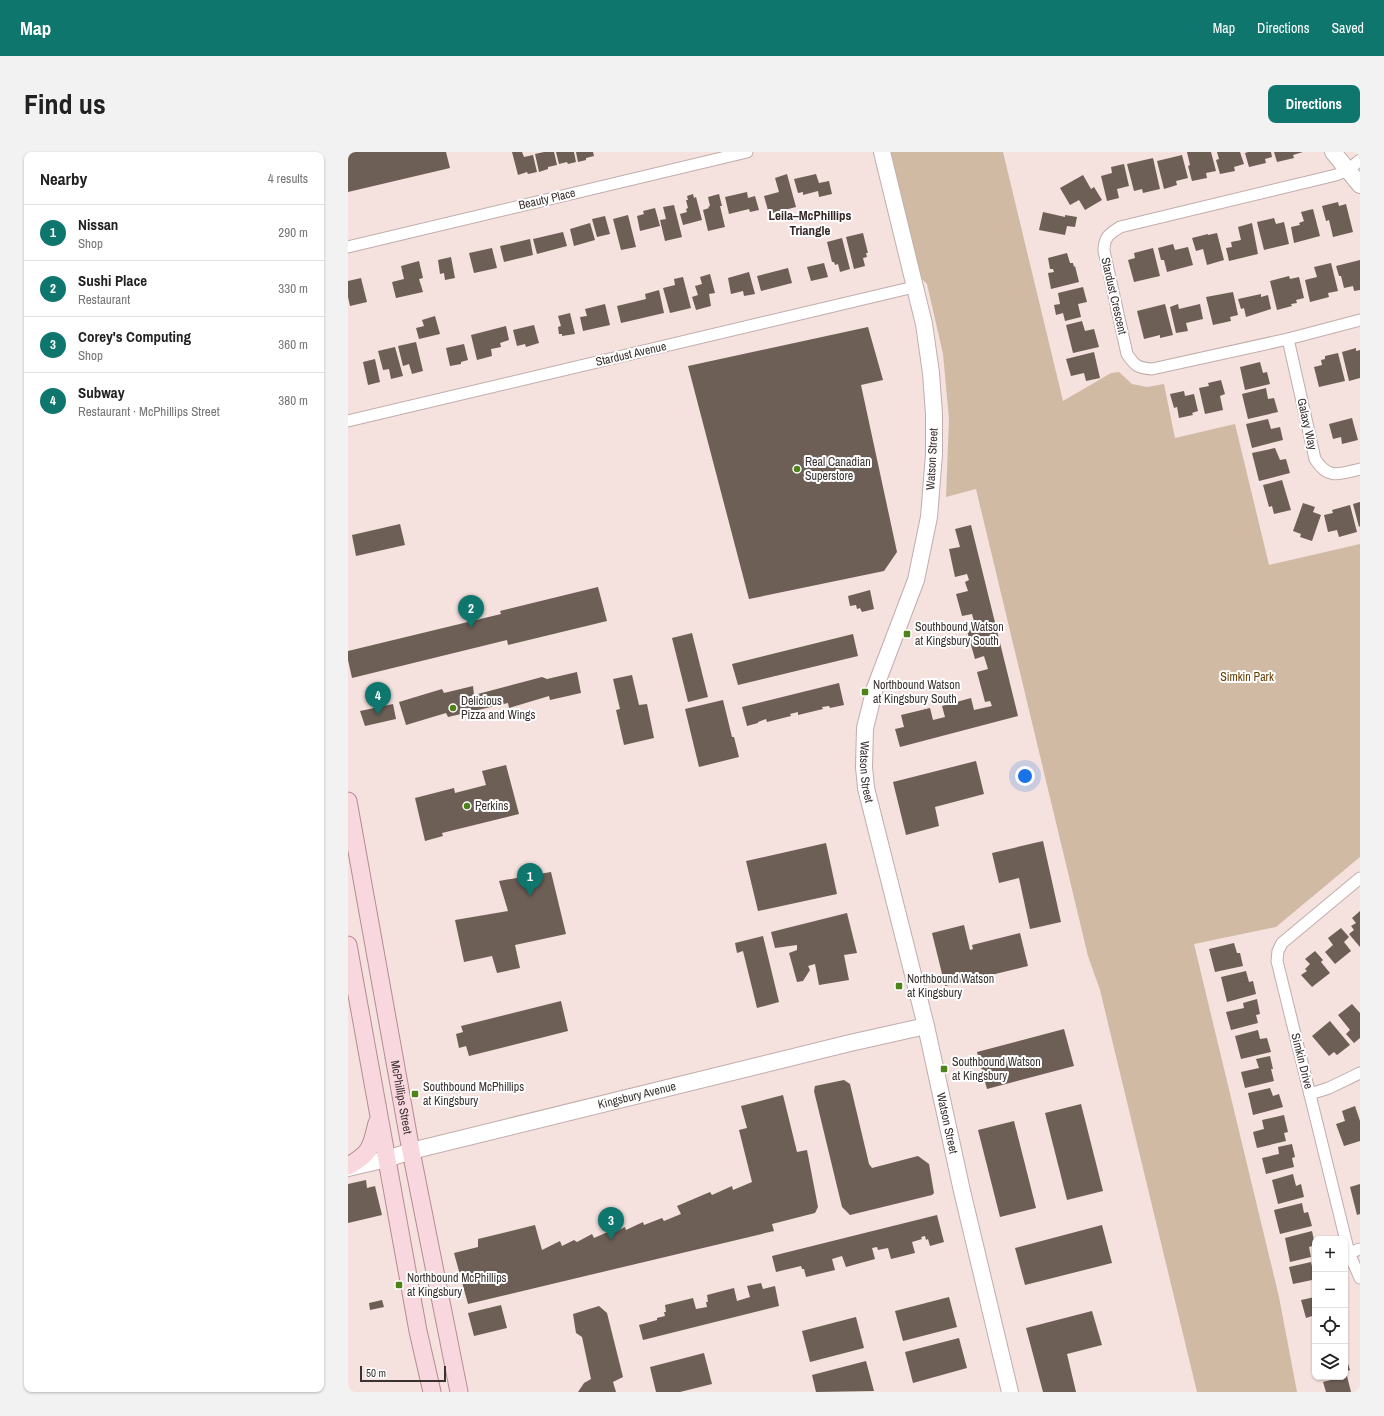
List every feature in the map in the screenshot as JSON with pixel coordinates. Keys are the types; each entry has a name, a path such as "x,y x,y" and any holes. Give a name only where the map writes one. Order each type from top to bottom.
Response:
{"main road":[{"name":"McPhillips Street","path":"348,801 411,1151 459,1389"},
{"path":"348,945 418,1331 431,1384 459,1389"},
{"path":"348,1167 367,1153 372,1144 379,1115"}],"street":[{"name":"Beauty Place","path":"348,247 747,152"},
{"name":"Watson Street","path":"882,152 924,324 931,373 934,414 934,454 929,517 916,580 875,688 865,728 864,767 866,788 926,1026 962,1192 1010,1392"},
{"path":"1333,152 1354,165 1360,185"},
{"name":"Stardust Crescent","path":"1354,165 1336,175 1120,227 1112,232 1104,241 1104,251 1127,354 1132,362 1140,368 1152,369 1288,339 1360,320"},
{"name":"Stardust Avenue","path":"348,421 914,287"},
{"name":"Galaxy Way","path":"1288,339 1315,459 1319,466 1329,473 1338,474 1360,469"},
{"name":"Simkin Drive","path":"1360,878 1282,943 1278,951 1277,961 1349,1253 1360,1278"},
{"name":"Kingsbury Avenue","path":"348,1167 387,1159 411,1151 864,1039 926,1026"},
{"path":"1310,1094 1329,1088 1360,1073"},
{"path":"1349,1253 1360,1249"}],"green space":[{"name":"Simkin Park","path":"891,152 1003,152 1063,401 1111,373 1119,372 1132,384 1147,387 1164,384 1175,438 1235,424 1269,565 1360,544 1360,857 1276,927 1194,944 1279,1297 1297,1392 1197,1392 1100,990 1088,956 976,489 946,497 949,419 943,354 927,284 921,278"}],"building":[{"path":"348,152 446,152 450,168 348,192"},
{"path":"512,152 522,152 524,157 533,155 537,172 528,174 527,172 518,175"},
{"path":"554,152 557,165 548,167 548,169 539,172 535,154"},
{"path":"556,152 574,152 576,162 559,164"},
{"path":"576,152 593,152 594,156 578,162"},
{"path":"1187,152 1211,152 1216,171 1206,173 1207,178 1192,181 1188,166 1190,165"},
{"path":"1217,152 1240,152 1244,164 1234,167 1235,171 1220,174 1216,160 1219,159"},
{"path":"1271,152 1272,157 1265,159 1266,163 1249,167 1245,153"},
{"path":"1274,152 1303,152 1293,155 1294,158 1277,162"},
{"path":"1182,155 1188,178 1176,181 1177,185 1164,189 1157,161"},
{"path":"1153,158 1160,189 1143,193 1142,189 1134,191 1127,164"},
{"path":"1124,164 1129,186 1117,189 1119,198 1107,201 1101,176 1112,173 1111,167"},
{"path":"787,174 796,207 769,214 764,196 779,192 775,178"},
{"path":"816,174 819,183 829,181 832,194 819,197 818,191 803,195 803,192 798,193 794,179"},
{"path":"1083,175 1091,189 1094,187 1102,200 1085,210 1079,200 1070,205 1060,188"},
{"path":"747,192 748,198 755,196 759,210 750,212 749,209 729,214 725,197"},
{"path":"693,194 694,198 696,197 702,220 683,225 680,214 687,212 687,196"},
{"path":"719,194 725,227 708,231 703,210 709,208 708,207 710,206 708,197"},
{"path":"1338,202 1339,206 1346,204 1353,232 1333,237 1329,220 1326,221 1322,206"},
{"path":"674,205 682,237 665,241 660,220 666,219 663,207"},
{"path":"655,208 660,226 640,231 637,216 644,214 643,211"},
{"path":"1313,209 1320,236 1294,243 1291,227 1300,225 1299,223 1304,221 1301,212"},
{"path":"1043,212 1065,217 1065,215 1077,217 1075,227 1067,226 1065,235 1039,230"},
{"path":"628,215 636,247 621,250 613,219"},
{"path":"605,216 610,234 597,237 592,219"},
{"path":"1274,218 1276,224 1284,222 1289,244 1264,250 1257,222"},
{"path":"590,223 595,240 574,246 570,229"},
{"path":"1252,223 1258,254 1229,261 1226,248 1232,247 1231,242 1241,240 1238,227"},
{"path":"563,232 567,246 537,254 533,239"},
{"path":"863,233 868,253 866,253 867,257 863,258 865,266 854,269 846,237"},
{"path":"1217,233 1224,260 1207,265 1203,249 1196,251 1192,238"},
{"path":"842,238 850,269 840,272 838,264 835,265 834,262 832,262 827,242"},
{"path":"530,239 533,255 504,262 500,246"},
{"path":"1173,244 1175,250 1188,247 1193,265 1167,272 1164,260 1161,260 1158,248"},
{"path":"492,248 497,268 474,273 469,253"},
{"path":"1153,248 1160,276 1134,282 1128,260 1135,258 1134,253"},
{"path":"1067,253 1070,263 1073,263 1074,267 1075,266 1079,282 1051,289 1048,273 1054,272 1053,269 1050,269 1048,258"},
{"path":"451,257 455,278 445,280 444,273 440,274 438,260"},
{"path":"1360,260 1360,290 1354,291 1353,286 1344,288 1341,276 1339,276 1336,266"},
{"path":"419,261 423,278 419,279 423,292 396,298 392,282 404,279 401,266"},
{"path":"824,263 828,277 811,281 807,267"},
{"path":"1331,263 1338,291 1328,293 1329,297 1310,302 1305,280 1317,277 1314,267"},
{"path":"788,268 792,283 761,291 757,276"},
{"path":"749,272 755,294 744,296 743,291 731,294 728,278"},
{"path":"710,274 715,293 709,294 711,306 696,310 692,297 698,295 695,286 702,284 700,277"},
{"path":"1289,276 1290,279 1299,277 1304,298 1296,300 1297,303 1291,304 1292,306 1277,310 1270,281"},
{"path":"683,277 691,308 670,313 663,288 675,285 674,279"},
{"path":"361,278 367,302 350,306 348,297 348,281"},
{"path":"1083,287 1087,302 1078,304 1081,317 1065,321 1063,313 1056,315 1054,305 1060,304 1058,293"},
{"path":"659,290 664,313 621,323 617,306 646,299 645,294"},
{"path":"1233,292 1238,315 1230,317 1231,321 1213,325 1206,297"},
{"path":"1261,294 1261,297 1268,295 1271,309 1246,317 1244,308 1241,309 1238,299"},
{"path":"605,304 610,325 583,331 580,317 587,316 585,309"},
{"path":"1165,304 1173,335 1160,338 1160,335 1144,339 1137,311"},
{"path":"1178,304 1179,309 1200,304 1203,319 1186,323 1188,331 1176,333 1170,307"},
{"path":"570,313 575,334 562,336 562,334 559,334 558,327 561,326 558,316"},
{"path":"435,316 440,334 419,339 416,328 424,326 422,320"},
{"path":"1082,321 1085,331 1094,329 1099,347 1073,353 1066,325"},
{"path":"534,325 539,343 526,347 525,344 517,346 513,330"},
{"path":"506,326 509,340 500,343 501,347 491,349 492,356 477,360 471,335"},
{"name":"Real Canadian Superstore","path":"868,327 883,380 861,385 897,552 884,571 749,599 688,366"},
{"path":"416,342 423,371 412,374 409,364 403,366 398,346"},
{"path":"464,344 468,360 461,362 461,364 450,366 446,348"},
{"path":"395,347 403,376 391,379 389,369 383,370 378,351"},
{"path":"1356,348 1356,351 1360,350 1360,378 1349,381 1342,352"},
{"path":"1094,352 1100,378 1086,381 1084,373 1071,376 1066,359"},
{"path":"1338,353 1345,381 1319,387 1314,367 1322,365 1321,360 1325,359 1325,356"},
{"path":"375,359 380,382 368,385 363,362"},
{"path":"1260,362 1263,373 1267,372 1270,384 1245,390 1240,367"},
{"path":"1221,380 1225,394 1220,396 1223,410 1205,414 1199,388 1209,386 1208,383"},
{"path":"1266,388 1268,399 1274,398 1278,412 1248,419 1242,394"},
{"path":"1184,391 1185,396 1194,394 1198,411 1192,413 1193,415 1179,418 1177,407 1174,408 1170,394"},
{"path":"1352,418 1358,440 1342,444 1341,437 1333,439 1329,424"},
{"path":"1268,419 1271,429 1280,427 1283,440 1252,448 1246,424"},
{"path":"1275,448 1280,460 1286,459 1290,473 1259,481 1252,453"},
{"path":"1282,480 1291,510 1274,514 1272,506 1269,507 1263,485"},
{"path":"1360,502 1360,526 1359,527 1353,504"},
{"path":"1303,503 1315,507 1313,512 1321,515 1312,541 1300,537 1301,534 1293,531"},
{"path":"1350,505 1357,532 1339,537 1337,530 1328,532 1324,515 1333,513 1332,510"},
{"path":"400,524 405,545 356,556 352,535"},
{"path":"971,525 1018,716 900,747 895,729 904,727 901,715 930,708 933,720 945,717 942,706 971,698 974,710 992,706 990,701 985,702 977,672 988,669 984,656 975,659 967,631 976,629 972,614 962,616 956,594 968,591 965,582 969,580 967,574 955,577 949,549 960,547 955,529"},
{"path":"598,587 607,621 508,645 507,640 352,678 348,660 348,651 501,614 500,611"},
{"path":"870,590 874,609 862,612 860,608 857,609 856,605 850,606 848,596"},
{"path":"692,633 708,697 688,702 672,638"},
{"path":"853,634 858,656 738,685 732,664"},
{"path":"577,672 581,693 550,700 549,696 509,708 508,703 448,717 446,713 406,725 399,702 442,689 444,693 473,686 474,695 542,677 547,679"},
{"path":"632,675 639,705 647,704 654,738 624,745 616,710 620,709 613,679"},
{"path":"839,683 844,705 830,708 829,706 822,707 823,709 798,715 798,712 790,714 791,716 767,722 766,719 747,726 742,707"},
{"path":"723,700 732,737 734,737 739,757 699,767 685,709"},
{"path":"393,704 396,719 365,726 360,711"},
{"path":"976,761 984,794 935,807 939,826 906,835 893,782"},
{"name":"Perkins","path":"506,765 519,814 442,833 443,836 425,841 415,798 454,788 455,793 486,785 482,771"},
{"path":"1043,841 1061,922 1030,929 1019,878 999,883 992,853"},
{"path":"826,843 837,894 758,911 746,861"},
{"path":"551,872 566,934 515,945 520,968 497,973 492,956 464,962 455,920 508,911 499,881"},
{"path":"1360,911 1360,947 1349,934 1354,930 1351,926 1356,923 1352,918"},
{"path":"847,913 857,953 844,955 849,980 819,985 815,964 808,966 810,970 803,981 797,982 789,953 797,950 797,945 775,948 771,932"},
{"path":"964,925 970,950 973,949 972,945 1020,933 1028,966 945,986 932,933"},
{"path":"1341,928 1349,937 1344,942 1351,951 1335,964 1325,952 1333,945 1328,938"},
{"path":"763,936 779,1002 757,1008 743,951 737,953 735,943"},
{"path":"1234,943 1237,953 1240,953 1243,966 1215,972 1209,949"},
{"path":"1315,951 1323,960 1321,962 1330,973 1312,987 1301,975 1307,971 1305,969 1310,964 1305,959"},
{"path":"1246,971 1249,982 1253,981 1256,994 1227,1002 1221,977"},
{"path":"1257,999 1260,1014 1256,1015 1258,1023 1231,1030 1226,1012 1244,1008 1243,1003"},
{"path":"561,1001 568,1031 469,1056 466,1046 459,1048 456,1034 463,1032 461,1026"},
{"path":"1352,1004 1360,1013 1360,1038 1354,1043 1346,1034 1350,1030 1338,1015"},
{"path":"1330,1021 1350,1045 1337,1055 1334,1052 1329,1056 1312,1036"},
{"path":"1064,1029 1074,1066 987,1089 977,1052"},
{"path":"1258,1030 1260,1039 1267,1038 1271,1052 1241,1059 1235,1036"},
{"path":"1270,1056 1274,1081 1245,1088 1241,1072 1259,1068 1256,1059"},
{"path":"844,1080 850,1084 869,1164 872,1168 918,1156 929,1164 934,1193 932,1195 850,1215 842,1207 814,1091 815,1086"},
{"path":"1270,1088 1273,1096 1279,1094 1283,1107 1253,1115 1248,1093"},
{"path":"783,1095 797,1152 807,1150 818,1207 815,1213 772,1224 774,1231 468,1304 454,1253 478,1247 478,1239 535,1225 542,1250 560,1241 562,1246 574,1240 577,1242 592,1234 594,1238 610,1231 611,1234 625,1227 626,1230 643,1222 644,1225 662,1218 664,1221 681,1214 677,1206 710,1192 712,1195 732,1186 733,1190 752,1182 739,1130 747,1128 741,1106"},
{"path":"1081,1104 1103,1191 1067,1200 1045,1113"},
{"path":"1355,1106 1360,1121 1360,1141 1344,1146 1336,1124 1345,1121 1342,1111"},
{"path":"1284,1115 1288,1132 1284,1133 1286,1141 1257,1148 1253,1132 1264,1129 1262,1120"},
{"path":"1014,1121 1036,1208 1000,1217 978,1130"},
{"path":"1292,1144 1295,1157 1292,1158 1294,1167 1266,1174 1262,1158 1279,1154 1278,1147"},
{"path":"1293,1174 1296,1186 1301,1184 1304,1197 1278,1204 1272,1180"},
{"path":"366,1180 367,1188 375,1186 382,1215 348,1223 348,1184"},
{"path":"1360,1184 1360,1214 1357,1215 1350,1187"},
{"path":"1302,1203 1304,1213 1308,1212 1312,1226 1280,1234 1274,1210"},
{"path":"937,1215 944,1242 930,1246 928,1239 926,1240 925,1236 921,1237 922,1239 912,1242 915,1253 891,1259 888,1248 878,1250 877,1247 872,1248 875,1259 846,1267 842,1256 832,1259 835,1270 806,1277 804,1269 802,1269 801,1266 776,1272 772,1256"},
{"path":"1102,1225 1112,1263 1025,1285 1015,1248"},
{"path":"1312,1231 1312,1246 1309,1247 1311,1257 1290,1262 1285,1238"},
{"path":"1311,1262 1312,1280 1293,1284 1289,1267"},
{"path":"761,1283 763,1289 775,1286 779,1306 643,1340 639,1325 665,1316 665,1305 693,1298 696,1309 707,1307 707,1295 734,1288 737,1301 750,1297 747,1286"},
{"path":"949,1297 957,1327 903,1341 895,1311"},
{"path":"1312,1298 1312,1316 1306,1318 1301,1300"},
{"path":"382,1300 384,1307 370,1310 369,1303"},
{"path":"501,1305 507,1328 474,1336 468,1313"},
{"path":"599,1306 607,1313 623,1377 613,1382 616,1392 578,1392 584,1383 591,1379 582,1337 576,1333 573,1314"},
{"path":"1092,1311 1102,1345 1067,1354 1076,1392 1043,1392 1026,1328"},
{"path":"856,1317 864,1348 810,1362 802,1331"},
{"path":"959,1338 967,1368 913,1383 905,1352"},
{"path":"704,1353 712,1384 680,1392 656,1392 650,1367"},
{"path":"866,1361 874,1391 816,1392 812,1375"},
{"path":"1331,1380 1348,1380 1351,1392 1326,1392 1323,1382"}],"place":[{"name":"Real Canadian Superstore","path":"797,469"},
{"name":"Sushi Place","path":"471,628"},
{"name":"Southbound Watson at Kingsbury South","path":"907,634"},
{"name":"Northbound Watson at Kingsbury South","path":"865,692"},
{"name":"Delicious Pizza and Wings","path":"453,708"},
{"name":"Subway","path":"378,715"},
{"name":"Perkins","path":"467,806"},
{"name":"Nissan","path":"530,896"},
{"name":"Northbound Watson at Kingsbury","path":"899,986"},
{"name":"Southbound Watson at Kingsbury","path":"944,1069"},
{"name":"Southbound McPhillips at Kingsbury","path":"415,1094"},
{"name":"Corey's Computing","path":"611,1240"},
{"name":"Northbound McPhillips at Kingsbury","path":"399,1285"}],"district":[{"name":"Leila–McPhillips Triangle","path":"810,222"}]}
